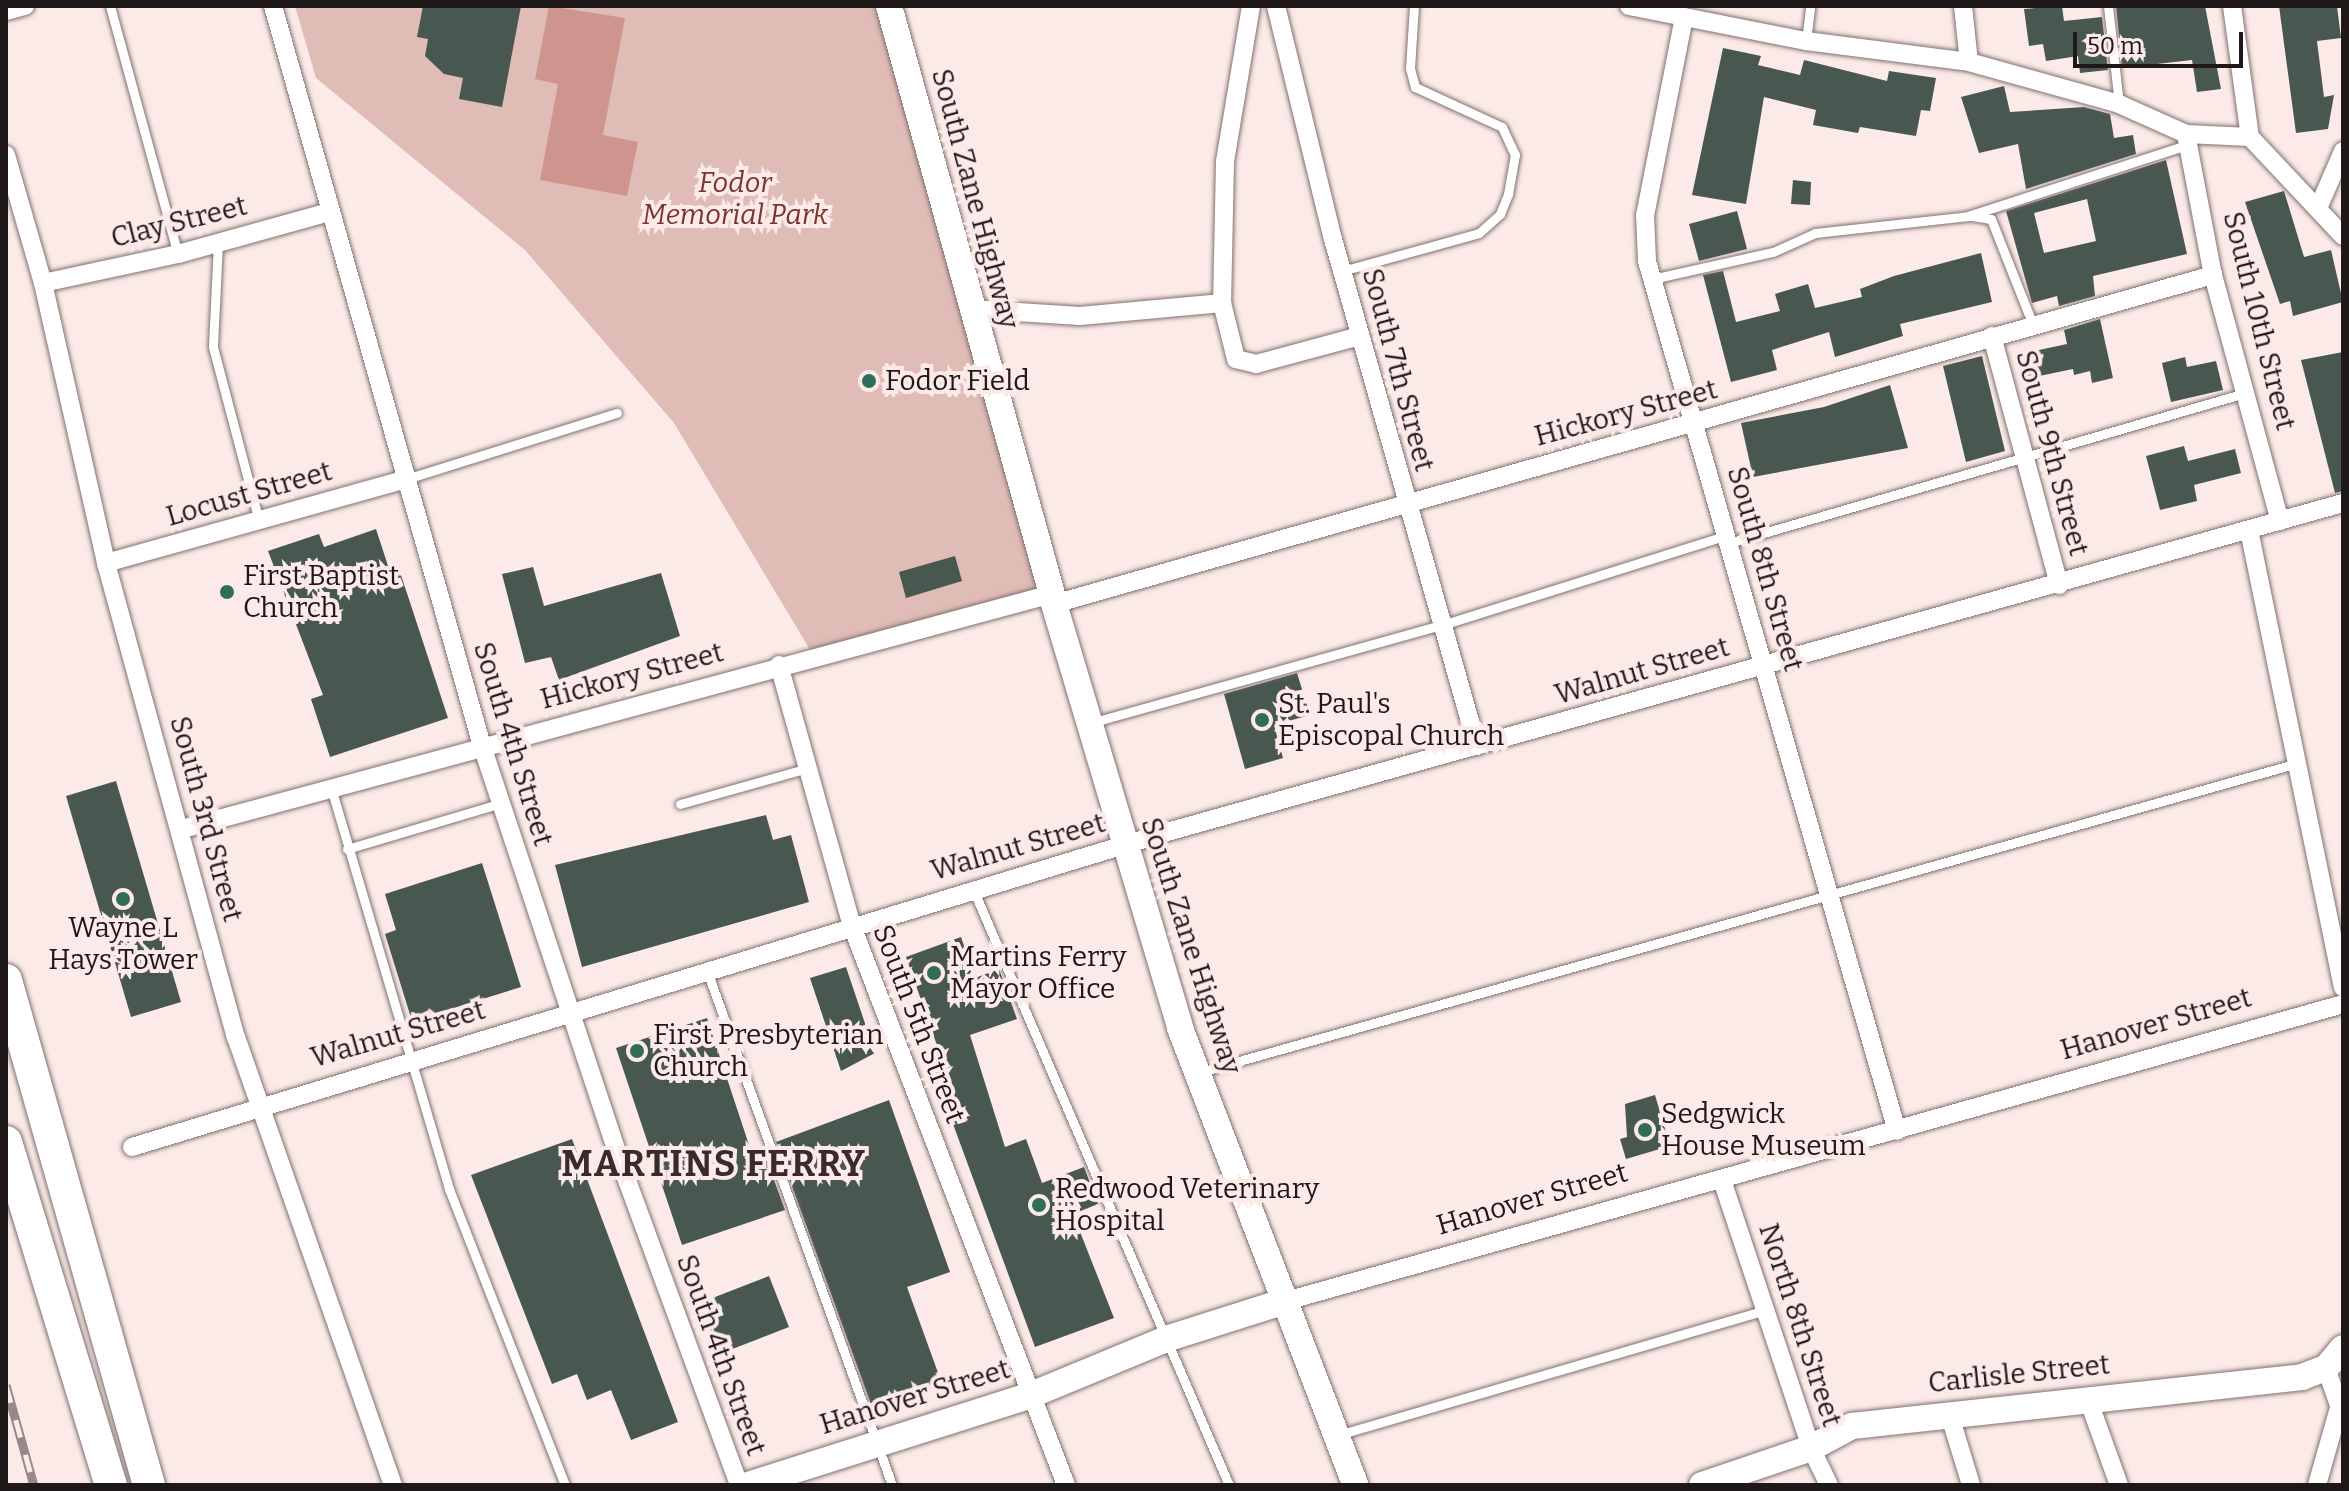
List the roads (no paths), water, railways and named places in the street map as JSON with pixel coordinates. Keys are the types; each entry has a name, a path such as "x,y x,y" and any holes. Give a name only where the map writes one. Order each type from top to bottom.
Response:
{"highway":[{"path":"6,980 149,1485"},
{"path":"6,1142 111,1485"}],"main road":[{"name":"South Zane Highway","path":"889,6 971,309 1124,845 1197,1072 1355,1485"},
{"name":"Hanover Street","path":"748,1485 876,1440 1031,1395 1166,1339 1286,1301"},
{"name":"Carlisle Street","path":"1702,1485 1811,1448 1852,1426 1949,1413 2302,1377 2334,1358"}],"street":[{"path":"6,11 25,6"},
{"name":"South 4th Street","path":"273,6 482,746 570,1014 739,1485"},
{"path":"1251,6 1225,162 1222,303 1241,364 1360,336"},
{"name":"South 7th Street","path":"1276,6 1342,271 1477,746"},
{"path":"1629,6 1806,41 1969,62 2119,104 2188,139 2250,137"},
{"path":"1963,6 1969,62"},
{"path":"2232,6 2250,137 2319,206 2343,236"},
{"name":"South 8th Street","path":"1684,17 1645,215 1652,279 1897,1131"},
{"name":"South 10th Street","path":"2188,139 2213,275 2280,521"},
{"path":"2319,206 2343,151"},
{"name":"South 3rd Street","path":"6,155 43,283 106,563 257,1104 393,1485"},
{"name":"Clay Street","path":"43,283 178,254 329,212"},
{"name":"Hickory Street","path":"182,829 332,791 482,746 779,665 861,649 1406,504 2213,275"},
{"path":"971,309 1080,316 1222,303"},
{"name":"South 9th Street","path":"1992,336 2022,460 2059,585"},
{"name":"Locust Street","path":"106,563 406,479"},
{"path":"2280,521 2343,503"},
{"name":"Walnut Street","path":"132,1147 257,1104 570,1014 973,889 2280,521"},
{"path":"2249,530 2294,764 2343,987"},
{"name":"South 5th Street","path":"779,665 852,926 1066,1485"},
{"name":"Hanover Street","path":"1286,1301 2343,1004"},
{"name":"North 8th Street","path":"1722,1180 1768,1309 1811,1448 1829,1485"},
{"path":"2317,1485 2342,1411 2334,1358"},
{"path":"2088,1399 2119,1485"},
{"path":"1949,1413 1971,1485"}],"lane":[{"path":"110,6 178,254"},
{"path":"1342,271 1490,227 1514,171 1511,138 1502,127 1415,87 1410,68 1414,6"},
{"path":"1806,41 1810,6"},
{"path":"2108,6 2119,104"},
{"path":"1652,279 1773,252 1828,231 1968,216 2188,139"},
{"path":"1968,216 1991,219 2033,325"},
{"path":"218,243 213,347 259,521"},
{"path":"1089,723 1442,625 1728,539 2022,460 2178,408 2245,393"},
{"path":"406,479 617,413"},
{"path":"1197,1072 2294,764"},
{"path":"680,804 808,768"},
{"path":"332,791 408,1060 449,1189 565,1485"},
{"path":"347,849 501,803"},
{"path":"973,889 1229,1485"},
{"path":"707,971 892,1485"},
{"path":"1335,1436 1768,1309"}],"railway":[{"path":"6,1385 34,1485"}],"place":[{"name":"Fodor Field","path":"869,381"},
{"name":"First Baptist Church","path":"227,592"},
{"name":"St. Paul's Episcopal Church","path":"1262,720"},
{"name":"Wayne L Hays Tower","path":"123,899"},
{"name":"Martins Ferry Mayor Office","path":"934,973"},
{"name":"First Presbyterian Church","path":"637,1051"},
{"name":"Sedgwick House Museum","path":"1645,1130"},
{"name":"Redwood Veterinary Hospital","path":"1039,1205"}],"district":[{"name":"MARTINS FERRY","path":"714,1165"}],"park label":[{"name":"Fodor Memorial Park","path":"735,199"}]}
